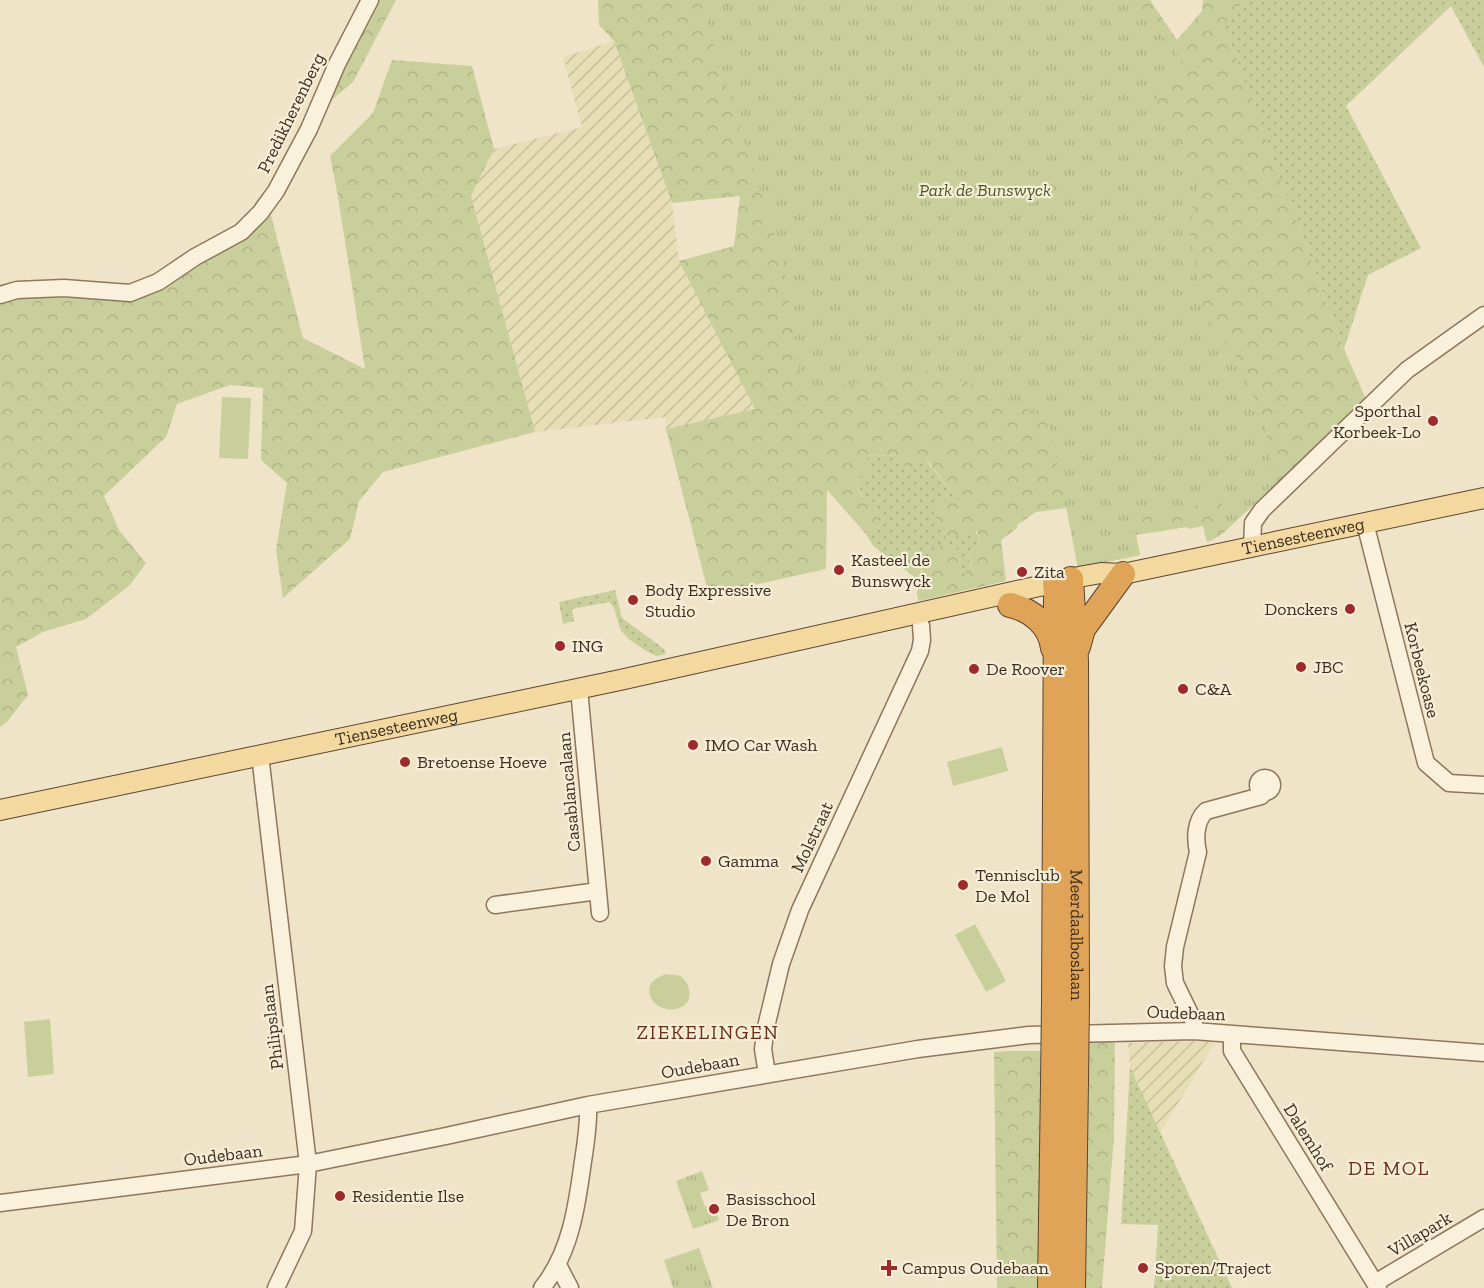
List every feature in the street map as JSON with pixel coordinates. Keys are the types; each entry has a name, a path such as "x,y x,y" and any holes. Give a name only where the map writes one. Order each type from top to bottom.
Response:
{"highway":[{"path":"1010,605 1029,611 1044,626 1066,662 1083,629 1123,574"},
{"name":"Meerdaalboslaan","path":"1050,1288 1064,1083 1066,1001 1064,587"},
{"name":"Meerdaalboslaan","path":"1064,1083 1073,1288"}],"main road":[{"name":"Tiensesteenweg","path":"0,810 794,642 1064,587 1092,586 1123,574 1484,498"},
{"name":"Tiensesteenweg","path":"794,642 849,641 1010,605 1064,587"}],"street":[{"name":"Predikherenberg","path":"0,295 17,290 64,288 130,293 158,282 195,256 241,232 260,213 276,191 309,129 337,64 370,0"},
{"path":"1252,548 1253,523 1262,510 1407,370 1484,315"},
{"name":"Korbeekoase","path":"1365,523 1426,763 1449,783 1484,785"},
{"name":"Molstraat","path":"767,1074 764,1037 781,964 808,891 920,651 921,625"},
{"name":"Casablancalaan","path":"579,689 600,913"},
{"name":"Philipslaan","path":"260,755 308,1164 303,1231 276,1288"},
{"path":"1194,1031 1194,1022 1179,993 1173,966 1175,947 1198,852 1195,840 1201,816 1206,811 1261,796 1266,791"},
{"path":"495,905 598,891"},
{"name":"Oudebaan","path":"0,1203 308,1164 588,1105 767,1074 1000,1038 1194,1031 1484,1053"},
{"name":"Dalemhof","path":"1232,1034 1232,1051 1377,1286"},
{"path":"542,1288 558,1264 576,1212 588,1128 588,1105"},
{"name":"Villapark","path":"1377,1286 1484,1218"},
{"path":"558,1264 570,1288"}],"shaded area":[{"path":"614,41 672,203 679,261 756,409 666,429 666,417 535,432 471,196 494,149 582,127 563,57"},
{"path":"1205,1040 1214,1044 1160,1133 1130,1067 1128,1043"}],"green space":[{"path":"371,0 396,0 353,82 326,105"},
{"path":"598,0 1150,0 1177,40 1202,11 1203,0 1244,0 1224,25 1344,349 1366,399 1226,530 1207,542 1203,526 1136,535 1140,555 1078,568 1067,508 1036,512 1001,540 1006,581 919,601 917,592 924,563 929,554 946,543 953,546 959,552 964,573 972,568 968,557 980,539 977,531 946,539 932,509 954,495 927,460 907,469 898,456 866,455 871,473 855,480 862,497 872,500 878,517 876,526 865,533 827,490 826,569 709,595 666,429 755,409 679,261 734,246 740,196 672,203 614,41 599,25"},
{"name":"Park de Bunswyck","path":"745,0 1132,0 1182,60 1156,100 1198,185 1193,204 1190,234 1203,314 1236,357 1264,419 1275,486 1228,528 1220,496 1174,514 1171,510 1133,520 1140,555 1078,568 1049,421 996,392 931,371 821,389 802,384 783,261 703,12"},
{"path":"1244,0 1484,0 1484,67 1451,6 1346,106 1421,248 1368,275 1344,349 1223,24"},
{"path":"392,60 472,66 494,149 471,196 535,432 383,472 359,501 350,539 283,598 276,550 287,483 261,460 263,388 230,385 177,404 166,437 104,496 119,530 146,563 129,586 86,619 43,632 16,647 28,695 6,723 0,727 0,303 13,298 126,297 163,289 271,215 303,338 365,369 330,156 373,113"},
{"path":"222,397 251,398 248,459 219,458"},
{"path":"865,455 926,460 954,495 980,539 968,557 972,569 964,573 961,565 921,570 920,581 874,547 865,533 876,526 855,480 871,473"},
{"path":"615,590 622,618 664,649 666,654 656,656 626,637 609,602 572,609 574,621 563,624 559,602"},
{"path":"1002,747 1008,771 953,786 947,762"},
{"path":"975,924 1006,981 986,992 955,935"},
{"path":"666,974 680,976 688,987 690,994 688,1001 680,1008 663,1008 651,998 650,986"},
{"path":"50,1019 54,1074 28,1077 24,1022"},
{"path":"1115,1039 1114,1136 1102,1288 1083,1288 1087,1041"},
{"path":"1041,1051 1038,1288 997,1288 994,1052"},
{"path":"1130,1067 1232,1288 1154,1288 1158,1225 1121,1224"},
{"path":"702,1171 709,1190 700,1193 705,1207 713,1204 719,1220 693,1229 676,1181"},
{"path":"699,1248 713,1288 673,1288 664,1260"}],"place":[{"name":"Sporthal Korbeek-Lo","path":"1433,421"},
{"name":"Kasteel de Bunswyck","path":"839,570"},
{"name":"Zita","path":"1022,572"},
{"name":"Body Expressive Studio","path":"633,600"},
{"name":"Donckers","path":"1350,609"},
{"name":"ING","path":"560,646"},
{"name":"JBC","path":"1301,667"},
{"name":"De Roover","path":"974,669"},
{"name":"C&A","path":"1183,689"},
{"name":"IMO Car Wash","path":"693,745"},
{"name":"Bretoense Hoeve","path":"405,762"},
{"name":"Gamma","path":"706,861"},
{"name":"Tennisclub De Mol","path":"963,885"},
{"name":"Residentie Ilse","path":"340,1196"},
{"name":"Basisschool De Bron","path":"714,1209"},
{"name":"Campus Oudebaan","path":"889,1268"},
{"name":"Sporen/Traject","path":"1143,1268"}],"district":[{"name":"ZIEKELINGEN","path":"708,1032"},
{"name":"DE MOL","path":"1389,1168"}]}
